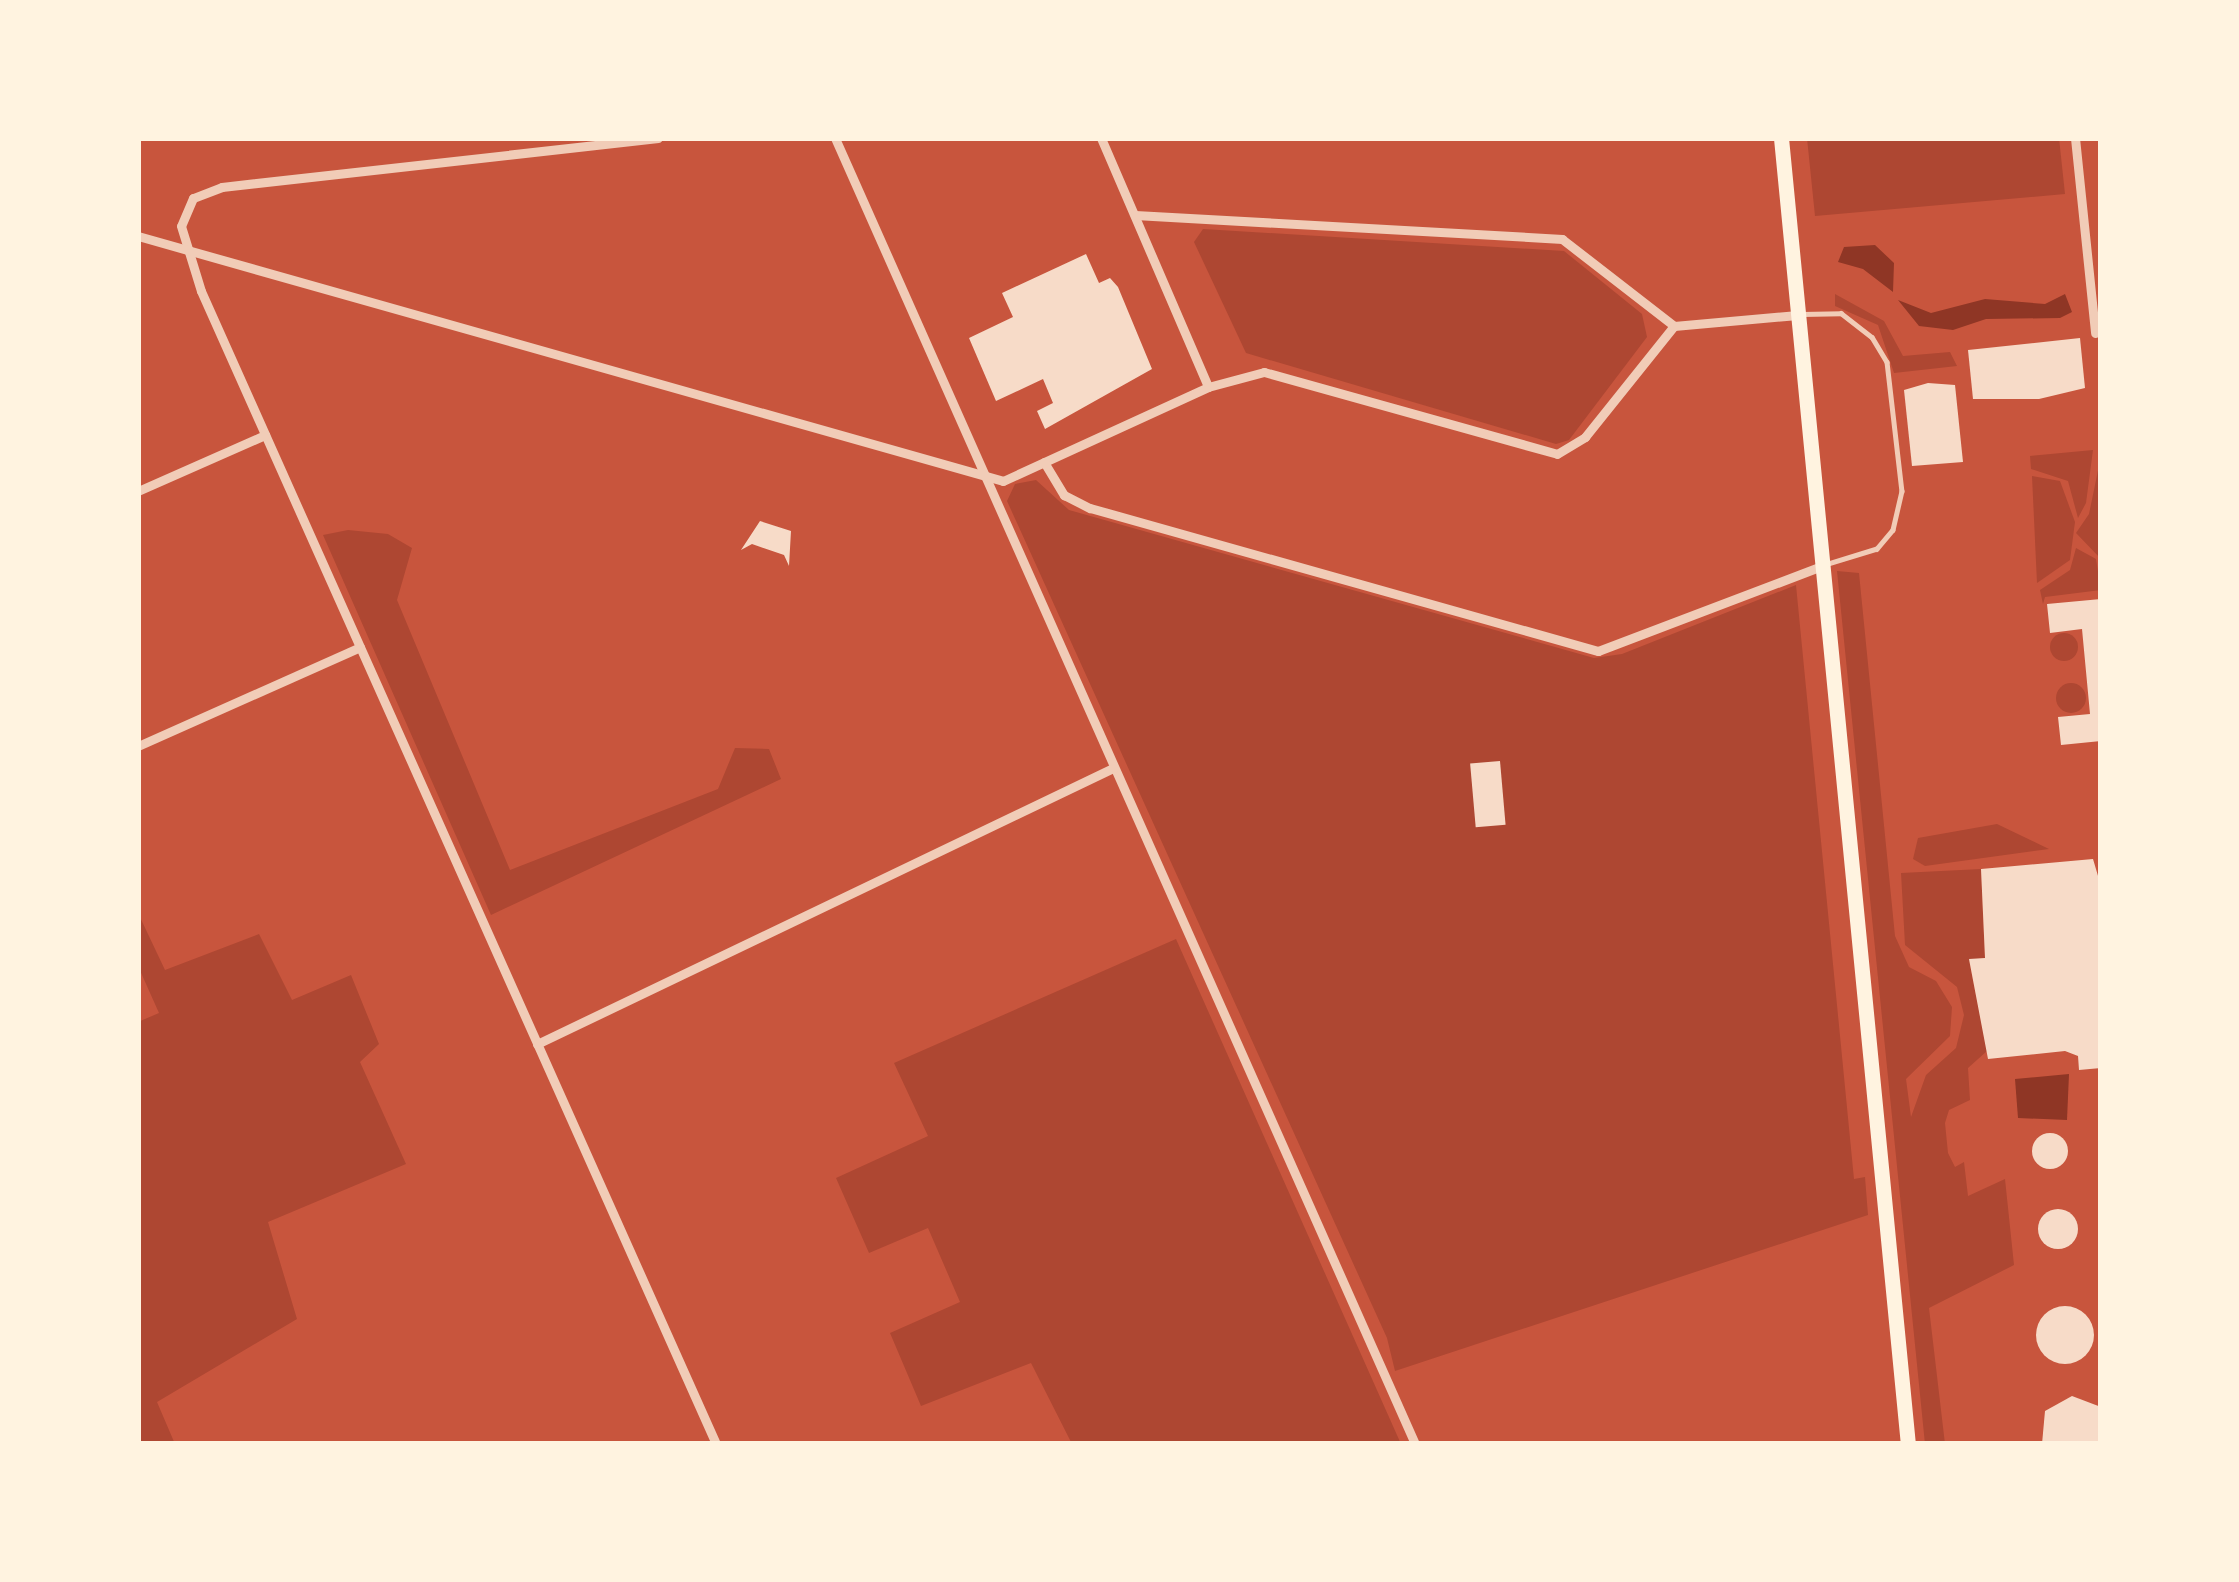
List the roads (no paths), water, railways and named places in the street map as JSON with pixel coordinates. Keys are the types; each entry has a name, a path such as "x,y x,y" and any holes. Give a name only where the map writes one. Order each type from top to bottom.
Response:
{"main road":[{"path":"1781,138 1908,1444"}],"street":[{"path":"658,138 222,187 184,209 190,251 265,435 716,1444"},
{"path":"835,138 1415,1444"},
{"path":"1101,138 1208,387"},
{"path":"2075,138 2095,333"},
{"path":"1135,215 1562,238 1675,326 1798,314"},
{"path":"138,236 1003,481 1208,387 1264,372 1557,454 1586,437 1675,326"},
{"path":"138,491 265,435"},
{"path":"1044,462 1064,494 1090,508 1598,651 1822,566"},
{"path":"138,746 360,647"},
{"path":"537,1044 1112,767"}],"lane":[{"path":"1798,314 1852,318 1880,349 1902,491 1893,530 1876,549 1822,566"}]}
